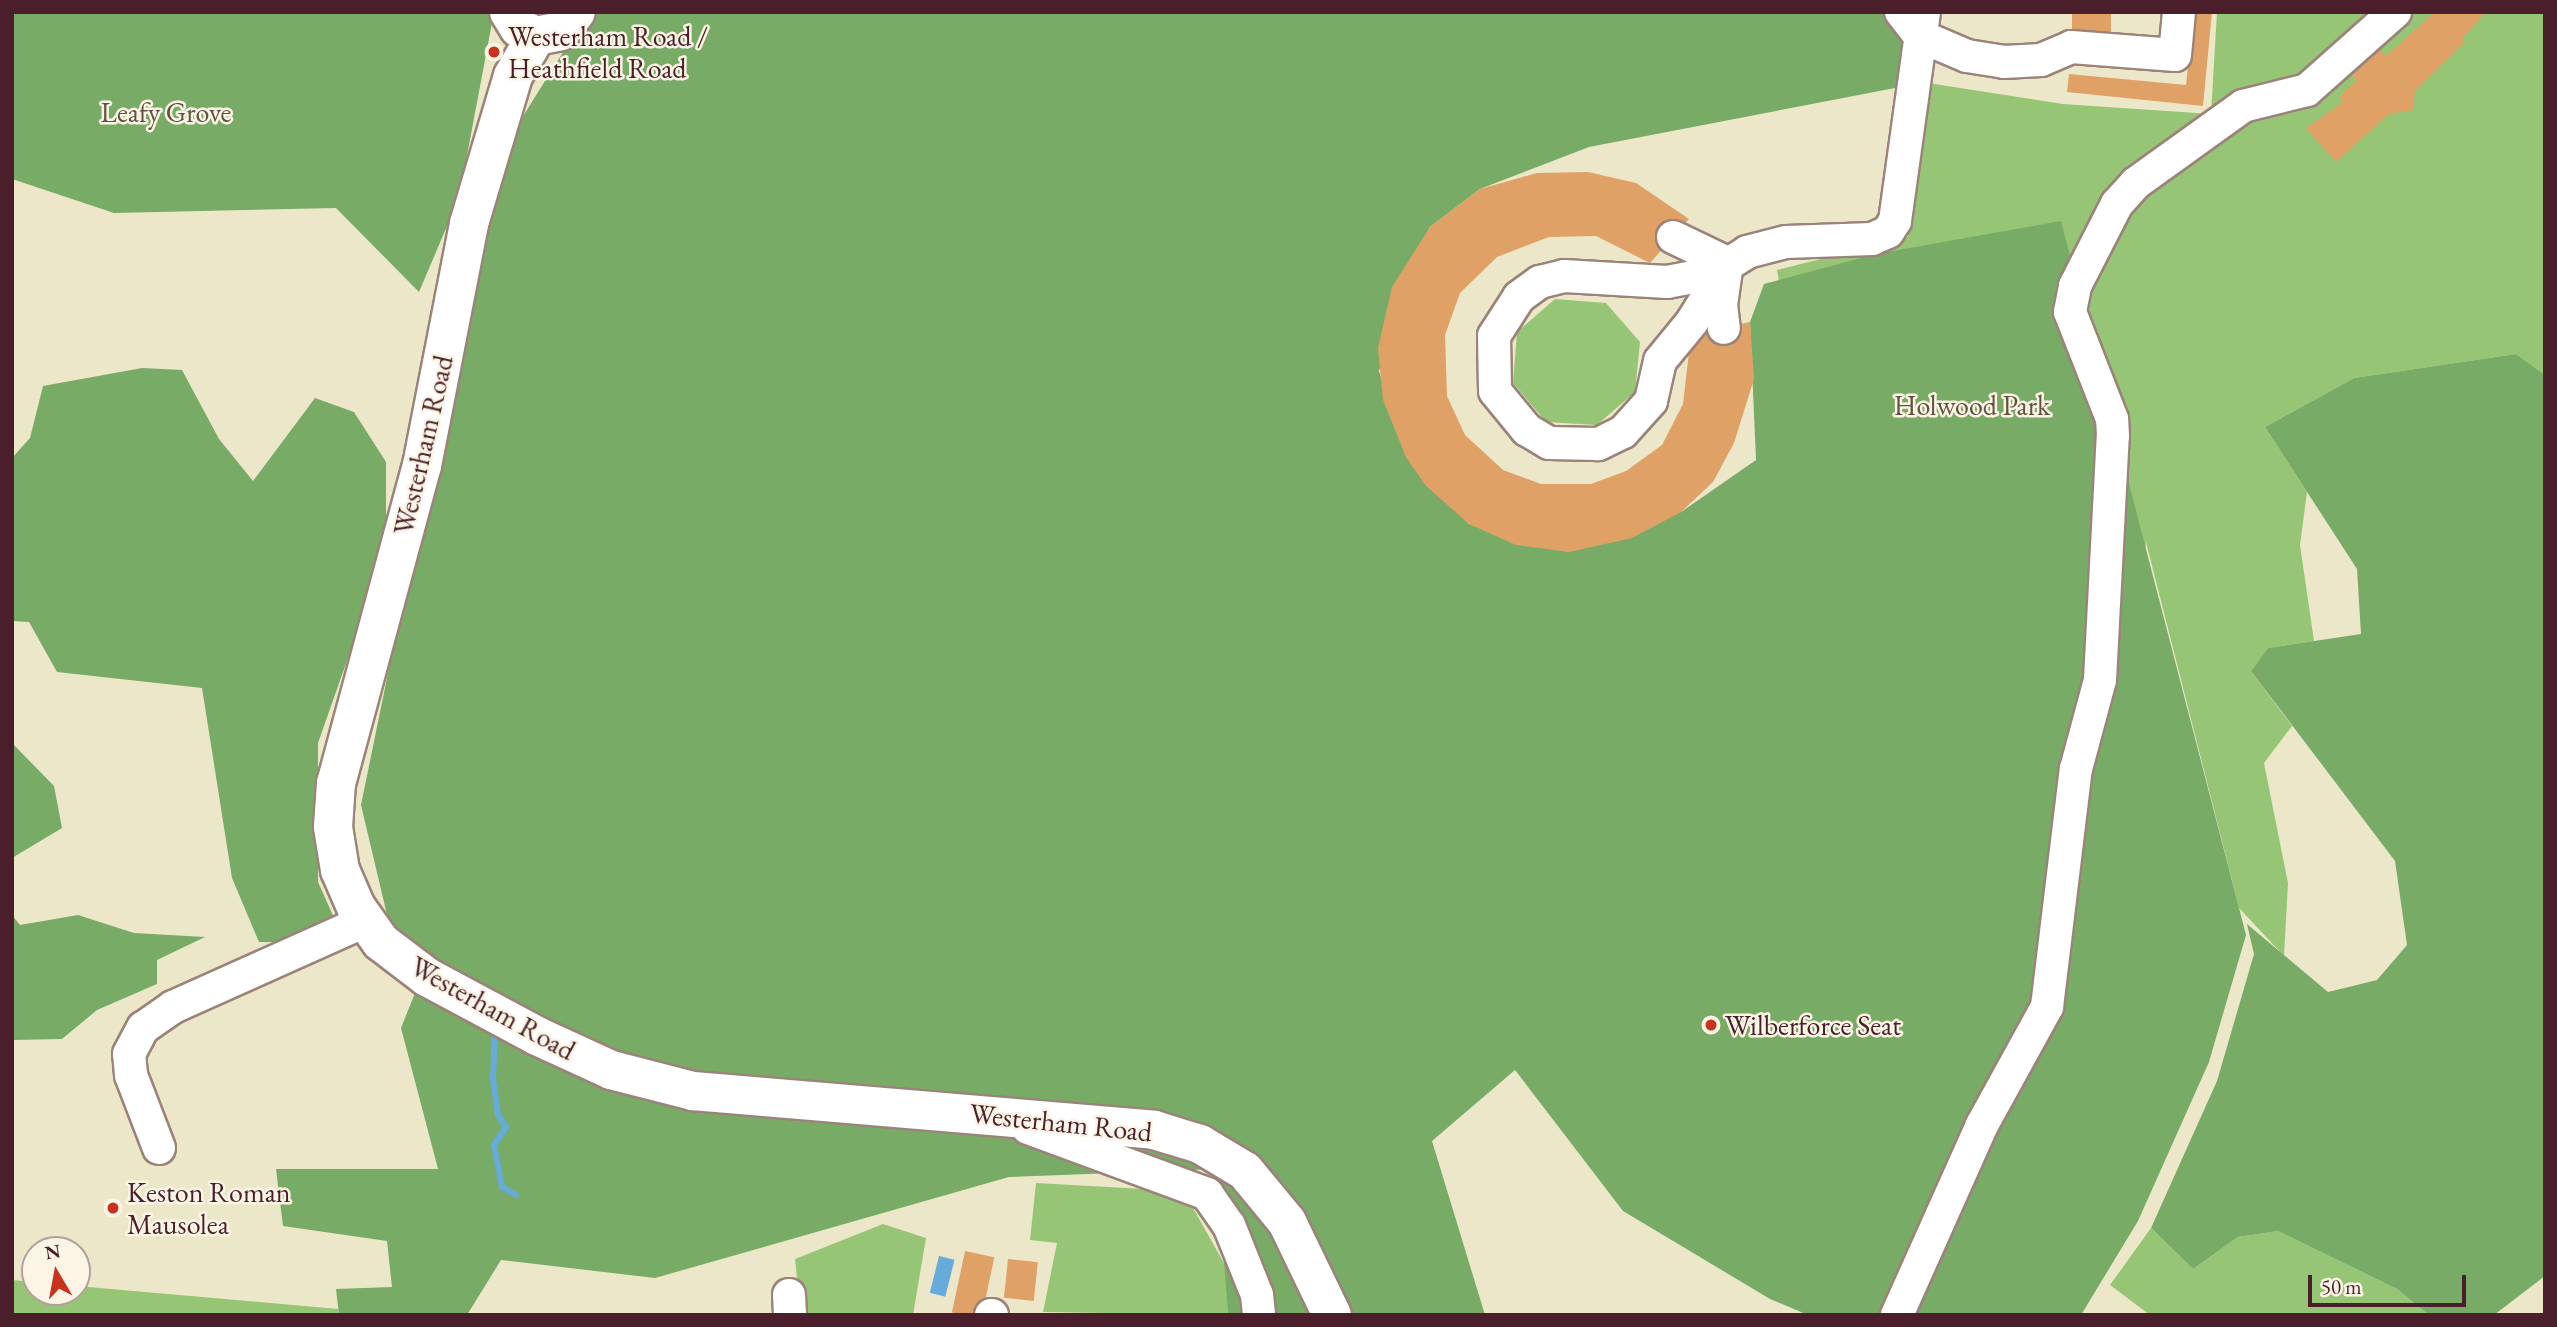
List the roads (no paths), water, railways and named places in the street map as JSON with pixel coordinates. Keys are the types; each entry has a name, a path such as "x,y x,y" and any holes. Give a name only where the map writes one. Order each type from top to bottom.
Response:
{"main road":[{"name":"Westerham Road","path":"576,12 561,31 522,24 513,76 469,224 422,465 336,783 333,827 340,870 365,921 381,942 427,976 537,1036 611,1070 693,1091 988,1113 1154,1130 1200,1144 1245,1171 1287,1222 1332,1315"}],"street":[{"path":"1721,268 1710,293 1692,322 1660,361 1651,401 1623,432 1598,444 1549,443 1527,430 1495,391 1494,336 1519,297 1540,282 1564,276 1637,283 1721,268 1747,252 1786,242 1872,239 1888,232 1895,221 1915,20 1967,56 2004,62 2041,60 2071,47 2175,55 2179,12"},
{"path":"1897,1315 1982,1125 2019,1066 2048,1007 2076,769 2101,680 2113,436 2112,419 2070,312 2075,286 2117,204 2136,183 2243,106 2306,90 2395,12"},
{"path":"1674,237 1721,268"},
{"path":"1721,268 1724,328"},
{"path":"159,1148 131,1075 129,1054 143,1028 173,1007 365,921"},
{"path":"988,1113 1207,1194 1229,1225 1257,1295 1259,1315"}],"water":[{"path":"939,1256 955,1260 945,1297 930,1293"}],"waterway":[{"path":"495,1029 493,1079 498,1115 506,1127 494,1145 502,1187 516,1195"}],"place":[{"name":"Westerham Road / Heathfield Road","path":"494,52"},
{"name":"Wilberforce Seat","path":"1711,1025"},
{"name":"Keston Roman Mausolea","path":"113,1208"}],"park label":[{"name":"Leafy Grove","path":"166,112"},
{"name":"Holwood Park","path":"1972,405"}]}
